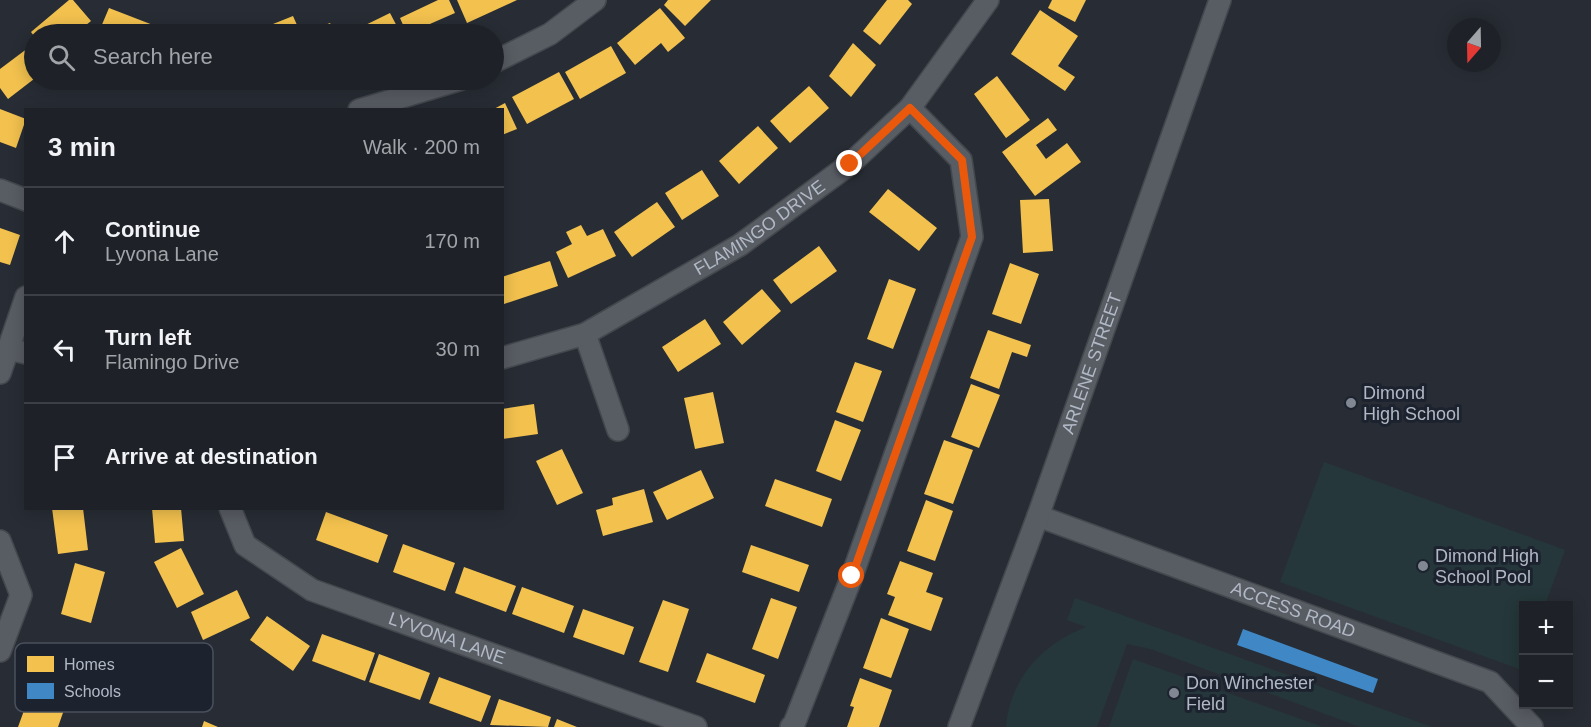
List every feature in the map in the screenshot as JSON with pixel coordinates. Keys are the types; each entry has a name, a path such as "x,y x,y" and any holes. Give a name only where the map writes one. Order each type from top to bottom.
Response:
{"street":[{"path":"504,57 550,34 595,0"},
{"name":"FLAMINGO DRIVE","path":"504,357 585,334 740,245 850,164 910,108 988,0"},
{"name":"ARLENE STREET","path":"959,727 1038,516 1220,0"},
{"path":"366,108 426,90"},
{"path":"790,727 794,724 852,576 972,237 962,160 910,108"},
{"path":"0,190 24,199"},
{"path":"0,373 17,351 24,309"},
{"path":"585,334 618,430"},
{"name":"LYVONA LANE","path":"231,510 245,545 312,590 696,727"},
{"name":"ACCESS ROAD","path":"1038,516 1490,682 1532,727"},
{"path":"0,541 21,595 0,651"}],"shaded area":[{"name":"Dimond High School Pool","path":"1324,462 1565,550 1546,601 1519,601 1519,669 1280,582"},
{"path":"1075,598 1432,727 1360,727 1151,649 1127,644 1097,727 1006,727 1014,694 1031,665 1056,643 1086,627 1067,620"},
{"name":"Don Winchester Field","path":"1133,659 1323,727 1109,727"}],"building: Homes":[{"path":"69,0 73,0 91,21 87,24 40,24"},
{"path":"438,0 449,0 455,13 430,24 403,24 400,18"},
{"path":"457,0 517,0 467,23"},
{"path":"668,0 711,0 685,26 664,5"},
{"path":"887,0 908,0 912,4 880,45 863,31"},
{"path":"1052,0 1086,0 1075,22 1048,8"},
{"path":"109,8 150,24 102,24"},
{"path":"660,8 685,38 668,52 661,43 635,65 617,43"},
{"path":"1040,10 1078,36 1058,66 1075,77 1065,91 1011,54"},
{"path":"390,13 396,24 367,24"},
{"path":"293,16 297,24 273,24"},
{"path":"853,43 876,65 851,97 829,76"},
{"path":"611,46 626,73 580,99 565,72"},
{"path":"24,51 24,87 8,99 0,88 0,69"},
{"path":"559,72 574,99 527,124 512,97"},
{"path":"997,76 1030,120 1006,138 974,94"},
{"path":"809,86 829,108 790,143 770,121"},
{"path":"505,103 517,129 504,134 504,108 496,108"},
{"path":"0,109 24,118 16,148 0,142"},
{"path":"1048,118 1057,130 1036,145 1046,159 1067,143 1081,162 1035,196 1002,152"},
{"path":"758,126 778,148 739,184 719,161"},
{"path":"702,170 719,196 682,220 665,193"},
{"path":"888,189 937,228 919,251 869,212"},
{"path":"1049,199 1053,251 1023,253 1020,200"},
{"path":"657,202 675,227 632,257 614,232"},
{"path":"581,225 587,236 603,229 616,256 568,278 556,252 572,244 566,232"},
{"path":"0,228 20,235 10,265 0,262"},
{"path":"819,246 837,271 791,304 773,280"},
{"path":"550,261 558,286 504,304 504,276"},
{"path":"1010,263 1039,274 1021,324 992,314"},
{"path":"889,279 916,289 893,349 867,339"},
{"path":"762,289 781,311 742,345 723,322"},
{"path":"705,319 721,344 678,372 662,347"},
{"path":"988,330 1031,345 1027,357 1012,352 999,389 970,378"},
{"path":"855,362 882,371 863,422 836,412"},
{"path":"971,384 1000,395 979,448 951,437"},
{"path":"713,392 724,443 695,449 684,398"},
{"path":"534,404 538,434 504,439 504,409"},
{"path":"835,420 861,430 841,481 816,471"},
{"path":"944,440 973,450 953,504 924,494"},
{"path":"562,449 583,493 557,505 536,461"},
{"path":"701,470 714,498 667,520 653,492"},
{"path":"775,479 832,499 822,527 765,506"},
{"path":"644,489 653,522 603,536 596,510 613,505 612,498"},
{"path":"926,500 953,511 935,561 907,551"},
{"path":"52,510 83,510 88,550 58,554"},
{"path":"152,510 181,510 184,541 155,543"},
{"path":"326,512 388,535 378,563 316,540"},
{"path":"403,544 455,563 445,591 393,572"},
{"path":"751,545 809,565 799,592 742,572"},
{"path":"181,548 204,594 177,608 154,562"},
{"path":"900,561 933,573 926,592 943,598 931,631 888,615 895,597 887,594"},
{"path":"75,563 105,572 91,623 61,614"},
{"path":"464,567 516,586 506,612 455,593"},
{"path":"522,587 574,606 564,633 512,614"},
{"path":"237,590 250,618 203,640 191,612"},
{"path":"771,598 797,607 778,659 752,649"},
{"path":"663,600 689,609 668,672 639,662"},
{"path":"583,609 634,627 624,655 573,637"},
{"path":"267,616 310,646 293,671 250,640"},
{"path":"881,618 909,629 891,678 863,668"},
{"path":"322,634 375,653 365,681 312,661"},
{"path":"707,653 765,675 755,703 696,682"},
{"path":"379,654 430,673 420,700 369,682"},
{"path":"439,677 491,696 481,722 429,703"},
{"path":"860,678 892,690 879,727 847,727 854,707 850,706"},
{"path":"499,699 551,717 548,727 490,725"},
{"path":"23,712 63,712 58,727 18,727"},
{"path":"557,719 577,727 554,727"},
{"path":"204,721 218,727 202,727"}],"building: Schools":[{"path":"1243,629 1378,679 1373,693 1237,645"}],"place":[{"name":"Dimond High School","path":"1351,403"},
{"name":"Dimond High School Pool","path":"1423,566"},
{"name":"Don Winchester Field","path":"1174,693"}],"route":[{"path":"850,164 910,108 962,160 972,237 852,576"}]}
